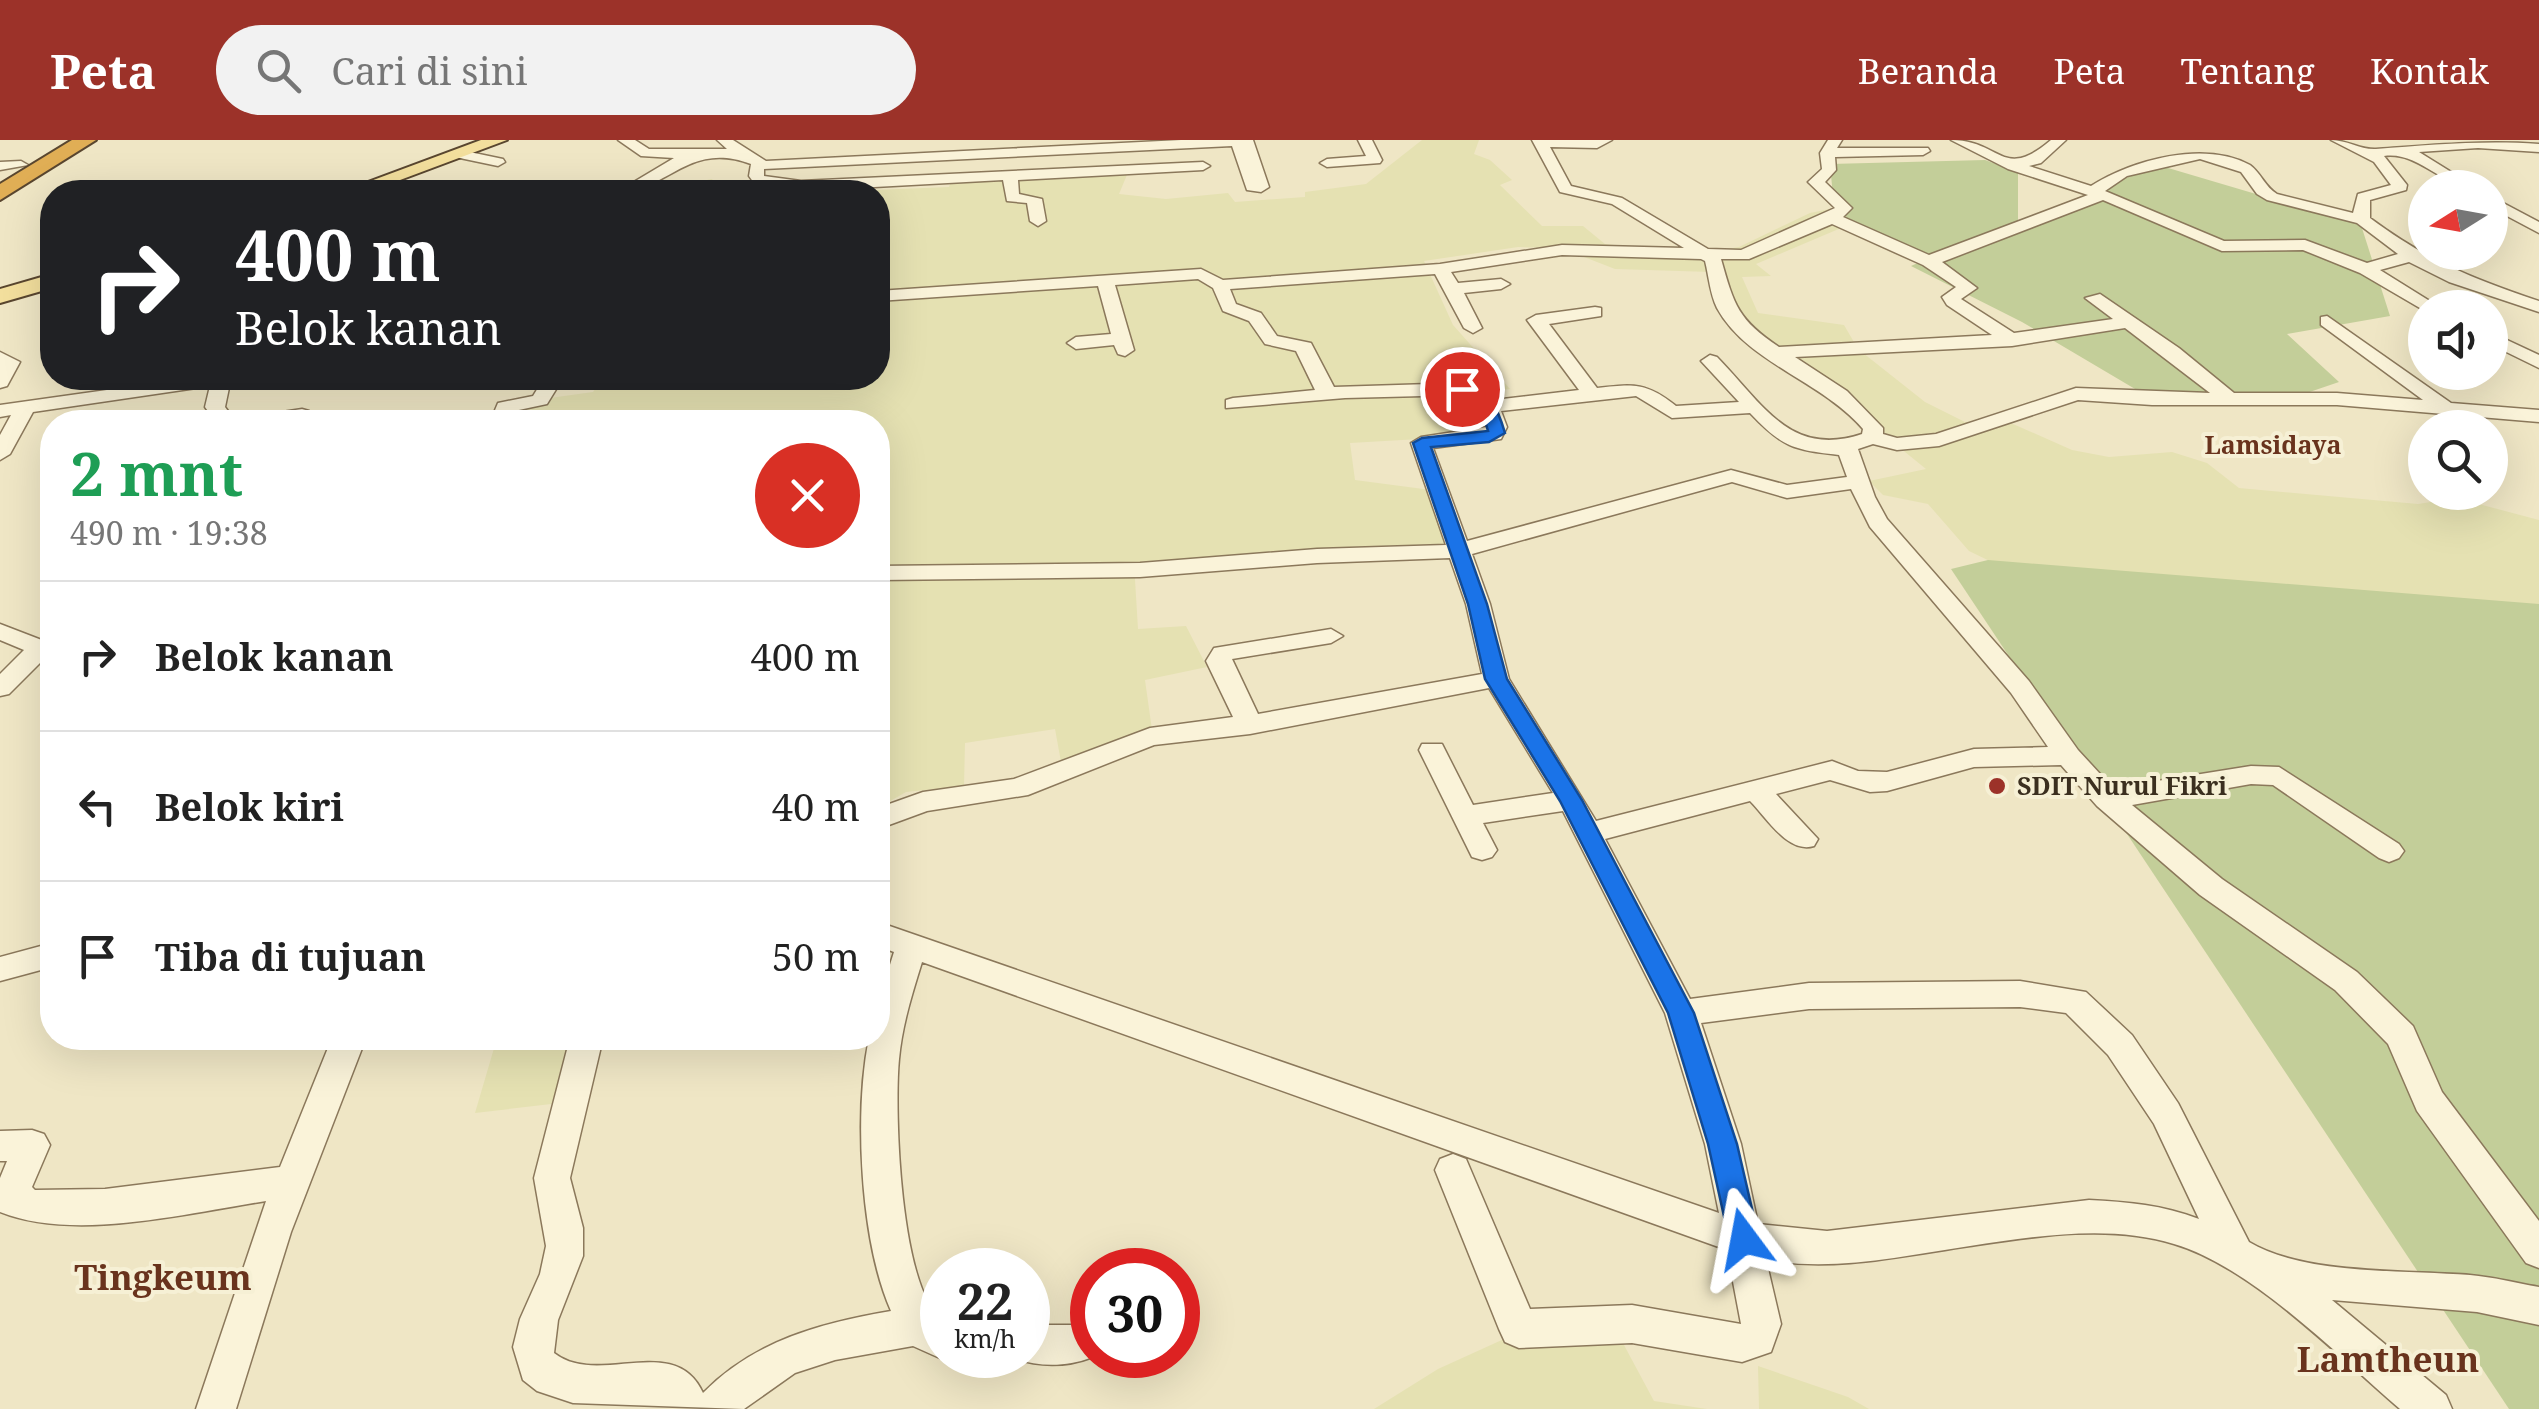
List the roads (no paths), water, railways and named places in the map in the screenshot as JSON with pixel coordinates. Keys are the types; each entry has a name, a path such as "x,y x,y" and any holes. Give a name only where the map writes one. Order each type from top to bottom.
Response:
{"highway":[{"path":"0,178 11,166 64,140"},
{"path":"0,192 86,140"}],"main road":[{"path":"384,180 479,147"},
{"path":"0,296 40,284"}],"street":[{"path":"625,140 646,154 687,156 959,153 1200,140"},
{"path":"724,140 748,153 759,180"},
{"path":"959,153 1007,145 1148,143 1238,140 1246,140 1261,187 1252,186 1238,140"},
{"path":"1322,164 1375,160 1365,140"},
{"path":"1605,140 1597,144 1540,142 1544,156 1565,189 1616,201 1714,260 1727,309 1773,352 1827,386 1873,428 1848,450 1792,442 1710,361"},
{"path":"1958,140 2013,166 2099,193 2222,246 2305,245 2366,269 2408,293"},
{"path":"2013,166 2036,160 2059,140"},
{"path":"2338,140 2388,166 2399,184 2398,190 2363,197 2363,220"},
{"path":"2370,154 2442,141 2517,140 2539,148"},
{"path":"443,142 479,147 498,162"},
{"path":"1220,286 1440,268 1562,250 1726,257 1754,252 1832,218 1844,208 1816,182 1829,170 1831,147 1922,151"},
{"path":"2403,148 2440,170"},
{"path":"959,153 964,178"},
{"path":"1929,262 2099,193 2122,173 2204,154 2246,170 2262,191 2272,197 2363,220 2408,253"},
{"path":"645,180 687,156"},
{"path":"890,181 1202,166"},
{"path":"1010,176 1012,198 1034,200 1038,221"},
{"path":"2508,211 2539,228"},
{"path":"1832,218 1929,262 1968,288 1951,298 1953,301 2012,340"},
{"path":"2366,269 2408,257"},
{"path":"1440,268 1473,328"},
{"path":"2438,270 2539,307"},
{"path":"890,295 1201,274 1220,286 1229,307 1255,317 1267,337 1304,347 1322,388 1339,394"},
{"path":"1076,342 1123,345 1105,281"},
{"path":"1453,289 1501,284"},
{"path":"2094,298 2228,398"},
{"path":"1591,394 1536,320 1595,312"},
{"path":"1773,352 2012,340 2128,322"},
{"path":"2326,322 2444,407"},
{"path":"2508,346 2539,362"},
{"path":"0,358 11,362 0,382"},
{"path":"1233,404 1339,394 1462,389 1474,392 1489,406 1498,426 1494,435 1422,443 1456,551 1478,604 1496,679 1571,800 1681,1013 1723,1144 1761,1324 1754,1341 1742,1343 1632,1324 1519,1329 1453,1170"},
{"path":"0,411 146,390"},
{"path":"504,410 540,400 546,390"},
{"path":"1489,406 1644,391 1672,412 1755,407"},
{"path":"117,410 120,394"},
{"path":"1859,442 1939,440 2076,394 2152,399 2336,399 2539,416"},
{"path":"0,454 24,408"},
{"path":"1859,442 1858,481 1878,522 2020,687 2068,756 2107,800 2211,887 2366,999 2401,1036 2428,1101 2539,1251"},
{"path":"890,573 1140,570 1317,556 1456,551 1731,476 1748,476 1767,487 1792,492 1858,481"},
{"path":"0,631 40,644"},
{"path":"1250,725 1219,661 1223,654 1331,636"},
{"path":"0,688 40,648"},
{"path":"890,814 923,802 1018,788 1150,737 1250,725 1496,679"},
{"path":"1432,750 1482,850"},
{"path":"1588,833 1832,770 1857,784 1874,784 1972,758 2068,756"},
{"path":"2107,800 2250,775 2278,776 2389,852"},
{"path":"1758,792 1804,839"},
{"path":"1465,816 1571,800"},
{"path":"890,993 894,940 1744,1239 1826,1248 1990,1227 2112,1218 2177,1227 2250,1264 2432,1409"},
{"path":"0,969 40,959"},
{"path":"1681,1013 1809,996 2020,994 2074,1001 2120,1045 2166,1114 2250,1264 2328,1282 2477,1294 2539,1306"},
{"path":"216,1409 292,1181 345,1050"},
{"path":"583,1050 552,1178 554,1198 562,1214 565,1248 531,1353 536,1368 552,1380 670,1383 682,1391 690,1409"},
{"path":"884,1050 880,1172 904,1298 920,1320"},
{"path":"0,1146 32,1146 14,1187 14,1201 49,1210 292,1181"},
{"path":"716,1409 754,1372 796,1350 920,1334"}],"place":[{"name":"SDIT Nurul Fikri","path":"1997,786"}],"district":[{"name":"Lamsidaya","path":"2273,445"},
{"name":"Tingkeum","path":"163,1278"},
{"name":"Lamtheun","path":"2388,1360"}]}
